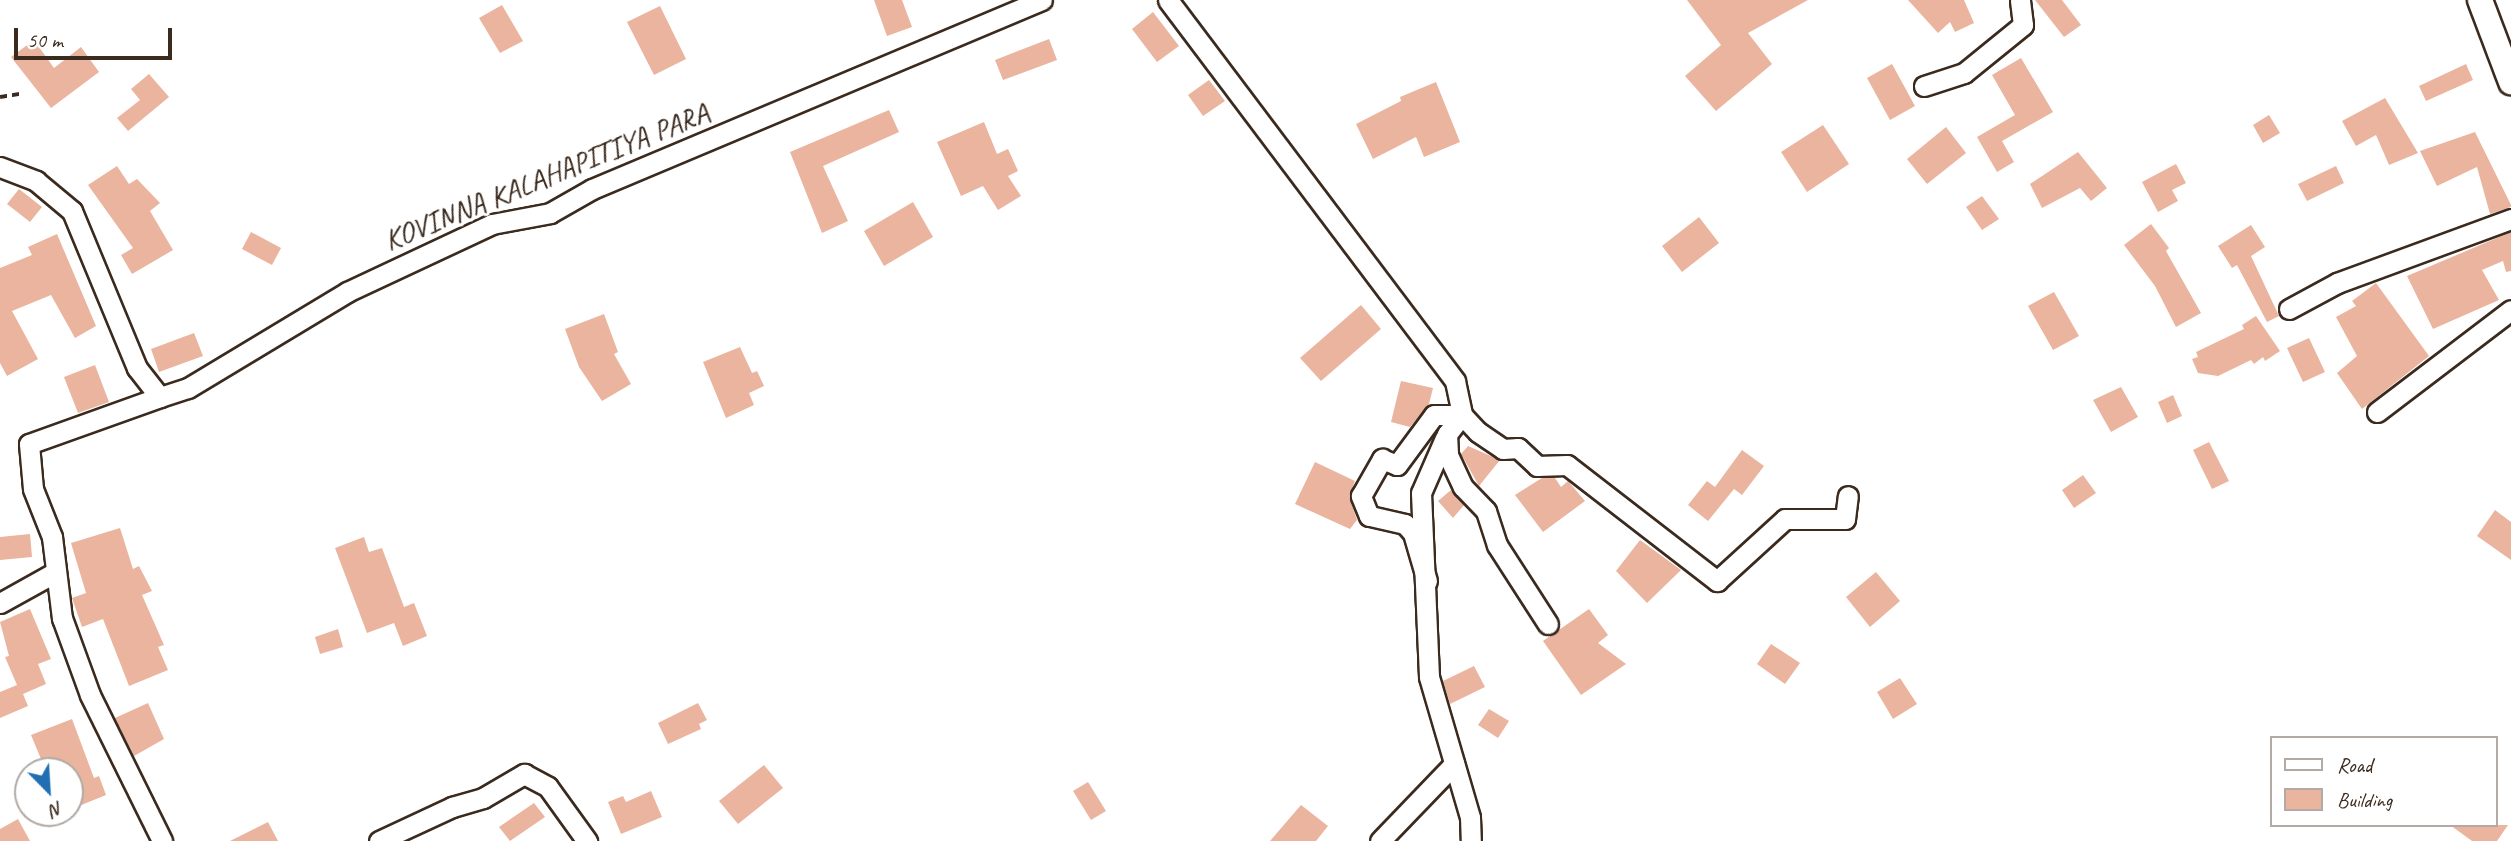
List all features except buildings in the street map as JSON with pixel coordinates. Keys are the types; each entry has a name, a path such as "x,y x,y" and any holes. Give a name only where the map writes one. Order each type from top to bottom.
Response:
{"street":[{"name":"KOVINNA KALAHAPITIYA PARA","path":"54,573 52,537 33,489 29,444 188,388 348,292 492,224 550,213 592,189 1042,0"},
{"path":"1168,0 1455,381 1462,415 1486,438 1503,449 1518,448 1537,466 1567,466 1717,581 1784,520 1845,519 1848,496"},
{"path":"1924,86 1964,73 2023,25 2021,0"},
{"path":"2480,0 2511,82"},
{"path":"0,167 36,181 72,211 137,368 160,397"},
{"path":"2289,309 2337,283 2511,219"},
{"path":"2377,412 2511,310"},
{"path":"1427,581 1413,533 1405,524 1369,516 1362,496 1382,459 1397,465 1434,415 1462,415"},
{"path":"1462,415 1447,434 1421,493 1427,581 1429,677 1470,817 1471,841"},
{"path":"1447,434 1448,455 1464,487 1486,511 1497,545 1548,624"},
{"path":"0,603 54,573 62,618 90,695 162,841"},
{"path":"1380,841 1454,764"},
{"path":"379,841 452,807 483,799 524,774 548,787 587,841"}],"path":[{"path":"0,97 20,94"}]}
